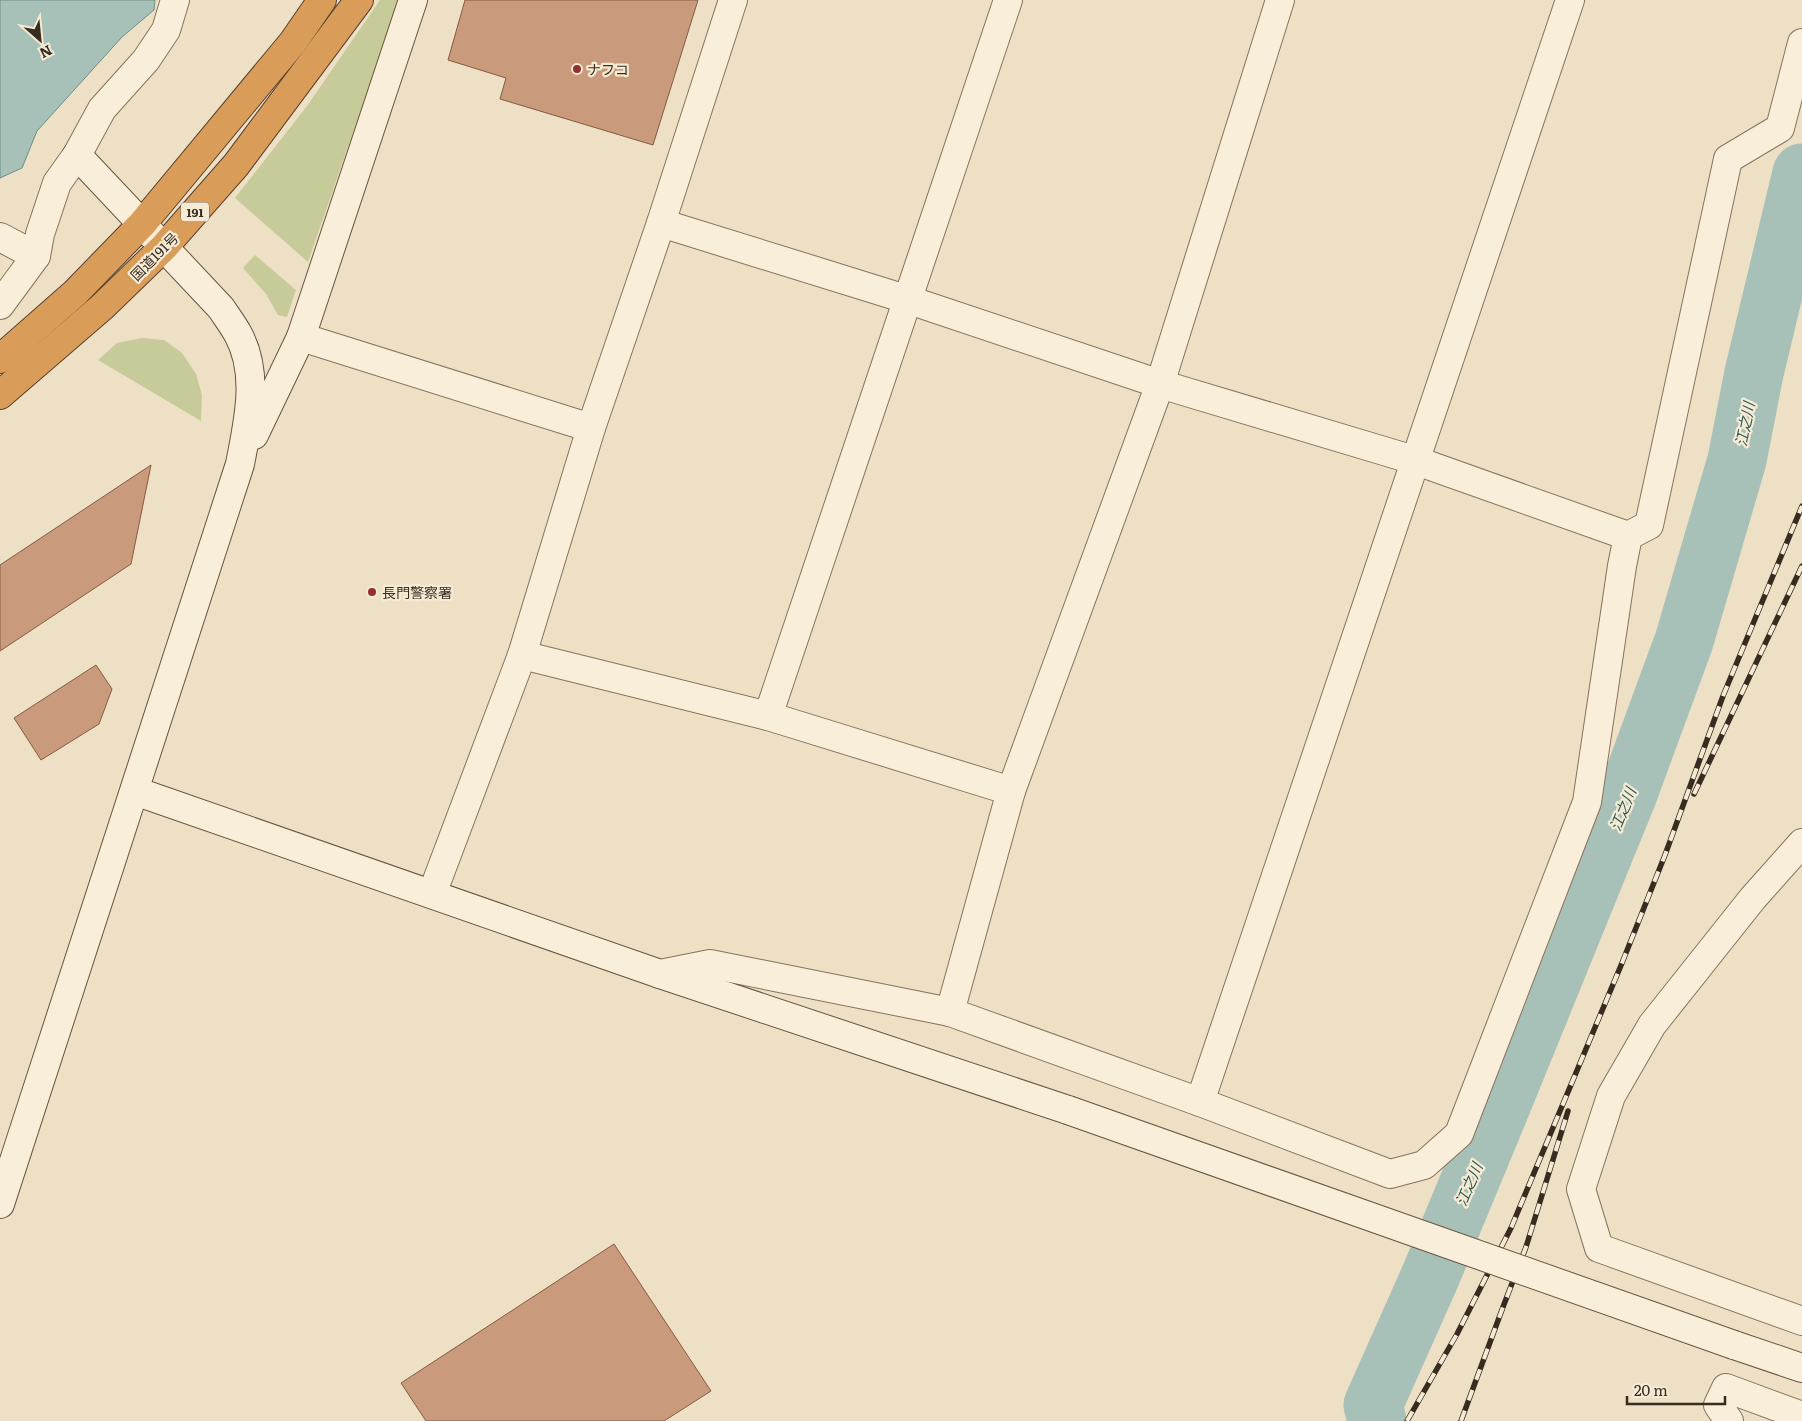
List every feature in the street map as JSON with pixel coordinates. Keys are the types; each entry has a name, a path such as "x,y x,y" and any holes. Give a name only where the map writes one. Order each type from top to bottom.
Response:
{"highway":[{"name":"191","path":"0,359 75,293 142,224 293,42 322,0"},
{"name":"国道191号","path":"0,395 102,307 164,247 236,165 359,0"}],"street":[{"path":"0,305 36,256 40,234 57,183 77,155 102,109 146,60 166,30 175,0"},
{"path":"240,464 301,337 413,0"},
{"path":"432,894 522,655 591,428 662,223 733,0"},
{"path":"768,716 1008,0"},
{"path":"950,1012 1011,791 1160,384 1280,0"},
{"path":"1200,1102 1570,0"},
{"path":"662,223 909,300 1160,384 1414,460 1628,536 1649,525 1728,159 1780,128 1802,43"},
{"path":"0,1204 240,464 251,403 248,362 239,336 221,308 77,155"},
{"path":"0,236 36,256"},
{"path":"301,337 591,428"},
{"path":"660,974 710,964 950,1012 1200,1102 1390,1174 1424,1165 1460,1134 1587,802 1628,536"},
{"path":"522,655 768,716 1011,791"},
{"path":"135,791 660,974 1068,1110 1802,1368"},
{"path":"1802,843 1753,898 1652,1025 1610,1096 1581,1189 1599,1248 1802,1321"},
{"path":"1729,1421 1718,1405 1726,1388 1802,1416"}],"green space":[{"path":"380,0 399,0 308,262 235,198 307,106"},
{"path":"255,255 296,290 287,317 278,315 266,294 243,268"},
{"path":"142,338 164,340 182,353 196,374 202,395 201,421 98,360 117,343"}],"water":[{"path":"0,0 155,0 154,10 122,37 37,131 22,168 0,178"}],"building":[{"name":"ナフコ","path":"465,0 698,0 653,145 500,99 506,78 448,60"},
{"path":"151,465 131,564 0,651 0,565"},
{"path":"96,665 112,689 99,724 41,760 14,718"},
{"path":"614,1244 711,1391 664,1421 426,1421 401,1383"}],"waterway":[{"name":"江之川","path":"1377,1421 1373,1405 1430,1277 1498,1113 1627,796 1684,641 1737,460 1754,373 1802,173"}],"railway":[{"path":"1407,1421 1457,1334 1511,1228 1622,963 1665,855 1723,696 1802,506"},
{"path":"1694,794 1802,566"},
{"path":"1461,1421 1526,1247 1568,1111"}],"place":[{"name":"ナフコ","path":"577,69"},
{"name":"長門警察署","path":"372,592"}]}
